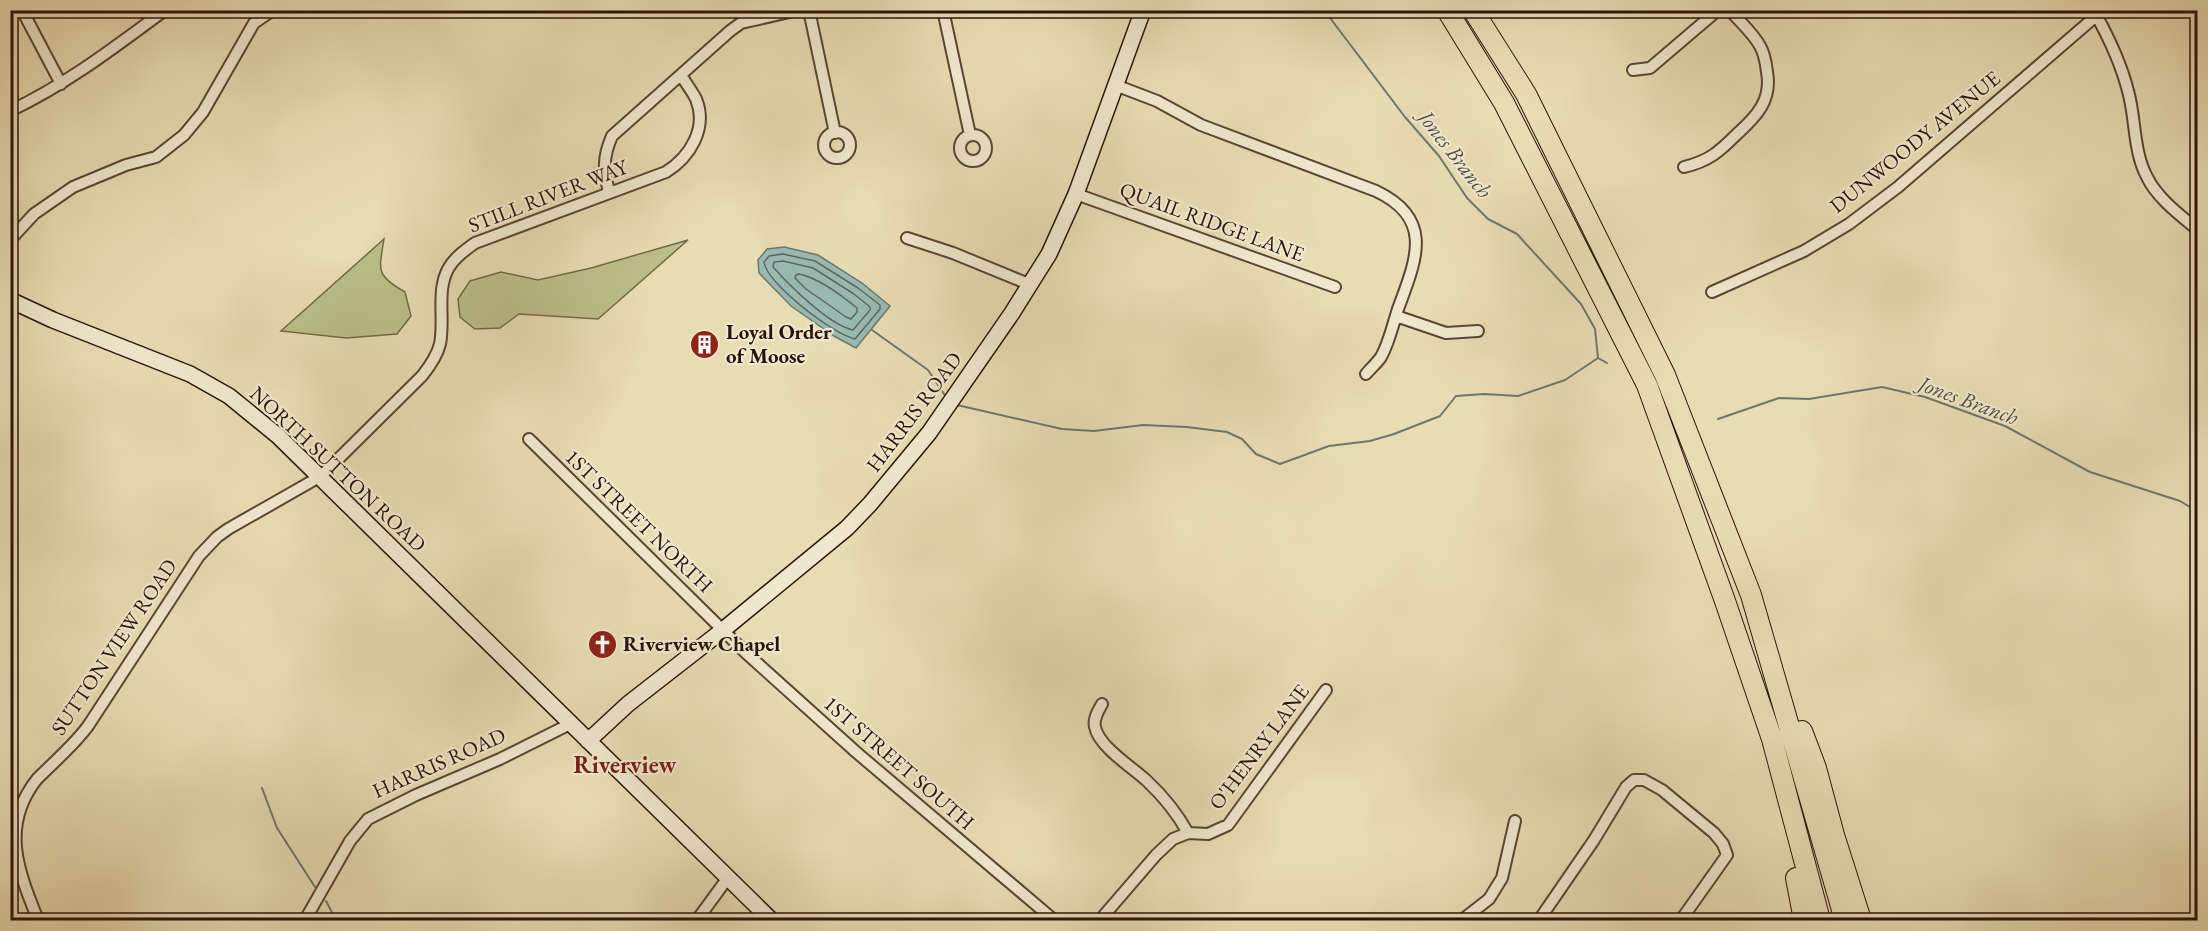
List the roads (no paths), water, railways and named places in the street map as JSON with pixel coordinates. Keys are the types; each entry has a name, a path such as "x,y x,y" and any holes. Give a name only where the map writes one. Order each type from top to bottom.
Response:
{"highway":[{"path":"1447,10 1504,103 1647,385 1725,601 1772,740 1820,921"},
{"path":"1473,10 1526,94 1665,375 1816,768 1861,921"},
{"path":"1751,595 1845,921"},
{"path":"1772,740 1783,817 1804,921"}],"main road":[{"name":"HARRIS ROAD","path":"588,741 628,704 723,630 847,528 870,504 946,410 1031,285 1049,254 1076,194 1143,10"},
{"name":"NORTH SUTTON ROAD","path":"10,300 53,320 200,379 237,403 278,436 771,921"}],"street":[{"path":"22,10 61,84"},
{"path":"10,111 44,95 87,68 165,10"},
{"path":"10,240 34,214 73,187 126,165 156,157 184,135 203,112 254,24 273,10"},
{"path":"609,193 604,169 605,151 612,136 729,31 741,24 798,10"},
{"path":"809,10 835,133"},
{"path":"943,10 970,135"},
{"path":"1633,70 1650,68 1718,10"},
{"path":"1684,167 1702,163 1719,151 1756,117 1766,102 1769,83 1766,62 1759,45 1730,10"},
{"path":"2095,13 2117,58 2129,93 2140,164 2148,180 2173,208 2198,230"},
{"name":"DUNWOODY AVENUE","path":"1712,292 1804,251 1849,224 1898,187 2095,13"},
{"name":"STILL RIVER WAY","path":"321,476 433,363 440,343 442,291 447,270 457,256 475,243 666,172 680,164 692,148 698,132 699,112 695,99 681,75"},
{"path":"1115,85 1157,101 1202,125 1391,198 1405,211 1413,228 1417,245 1415,265 1381,357 1366,374"},
{"name":"QUAIL RIDGE LANE","path":"1076,194 1335,287"},
{"path":"907,238 953,253 1031,285"},
{"path":"1396,316 1446,333 1478,331"},
{"name":"1ST STREET NORTH","path":"529,439 723,630"},
{"name":"SUTTON VIEW ROAD","path":"38,921 18,871 12,845 14,821 23,798 82,733 208,545 228,529 321,476"},
{"name":"1ST STREET SOUTH","path":"723,630 856,752 1054,921"},
{"name":"O'HENRY LANE","path":"1188,833 1208,834 1228,825 1326,690"},
{"path":"1100,921 1156,855 1173,839 1188,833 1167,803 1148,782 1103,741 1094,726 1096,715 1102,704"},
{"name":"HARRIS ROAD","path":"305,921 350,841 368,819 416,795 510,755 570,724"},
{"path":"1539,921 1588,850 1626,788 1634,780 1644,780 1662,790 1714,833 1723,844 1727,855 1681,921"},
{"path":"1462,921 1489,899 1502,878 1515,821"},
{"path":"697,921 727,879"}],"water":[{"path":"784,247 818,255 862,283 890,306 856,348 834,336 791,306 759,273 758,260 767,249"}],"waterway":[{"name":"Jones Branch","path":"1324,10 1405,117 1439,156 1467,198 1488,219 1517,234 1581,304 1595,329 1598,358"},
{"path":"872,330 928,370 946,397"},
{"name":"Jones Branch","path":"1598,358 1607,363"},
{"path":"957,405 1062,429 1094,431 1143,425 1227,432 1242,439 1256,454 1280,464 1329,446 1370,441 1394,434 1440,416 1456,396 1484,394 1518,396 1565,380 1598,358"},
{"name":"Jones Branch","path":"1718,419 1779,398 1809,399 1882,387 1925,397 2005,426 2090,472 2180,501 2198,512"},
{"path":"262,788 277,828 315,887"},
{"path":"326,901 336,920"}],"place":[{"name":"Loyal Order of Moose","path":"705,344"},
{"name":"Riverview Chapel","path":"602,644"}],"district":[{"name":"Riverview","path":"625,765"}]}
